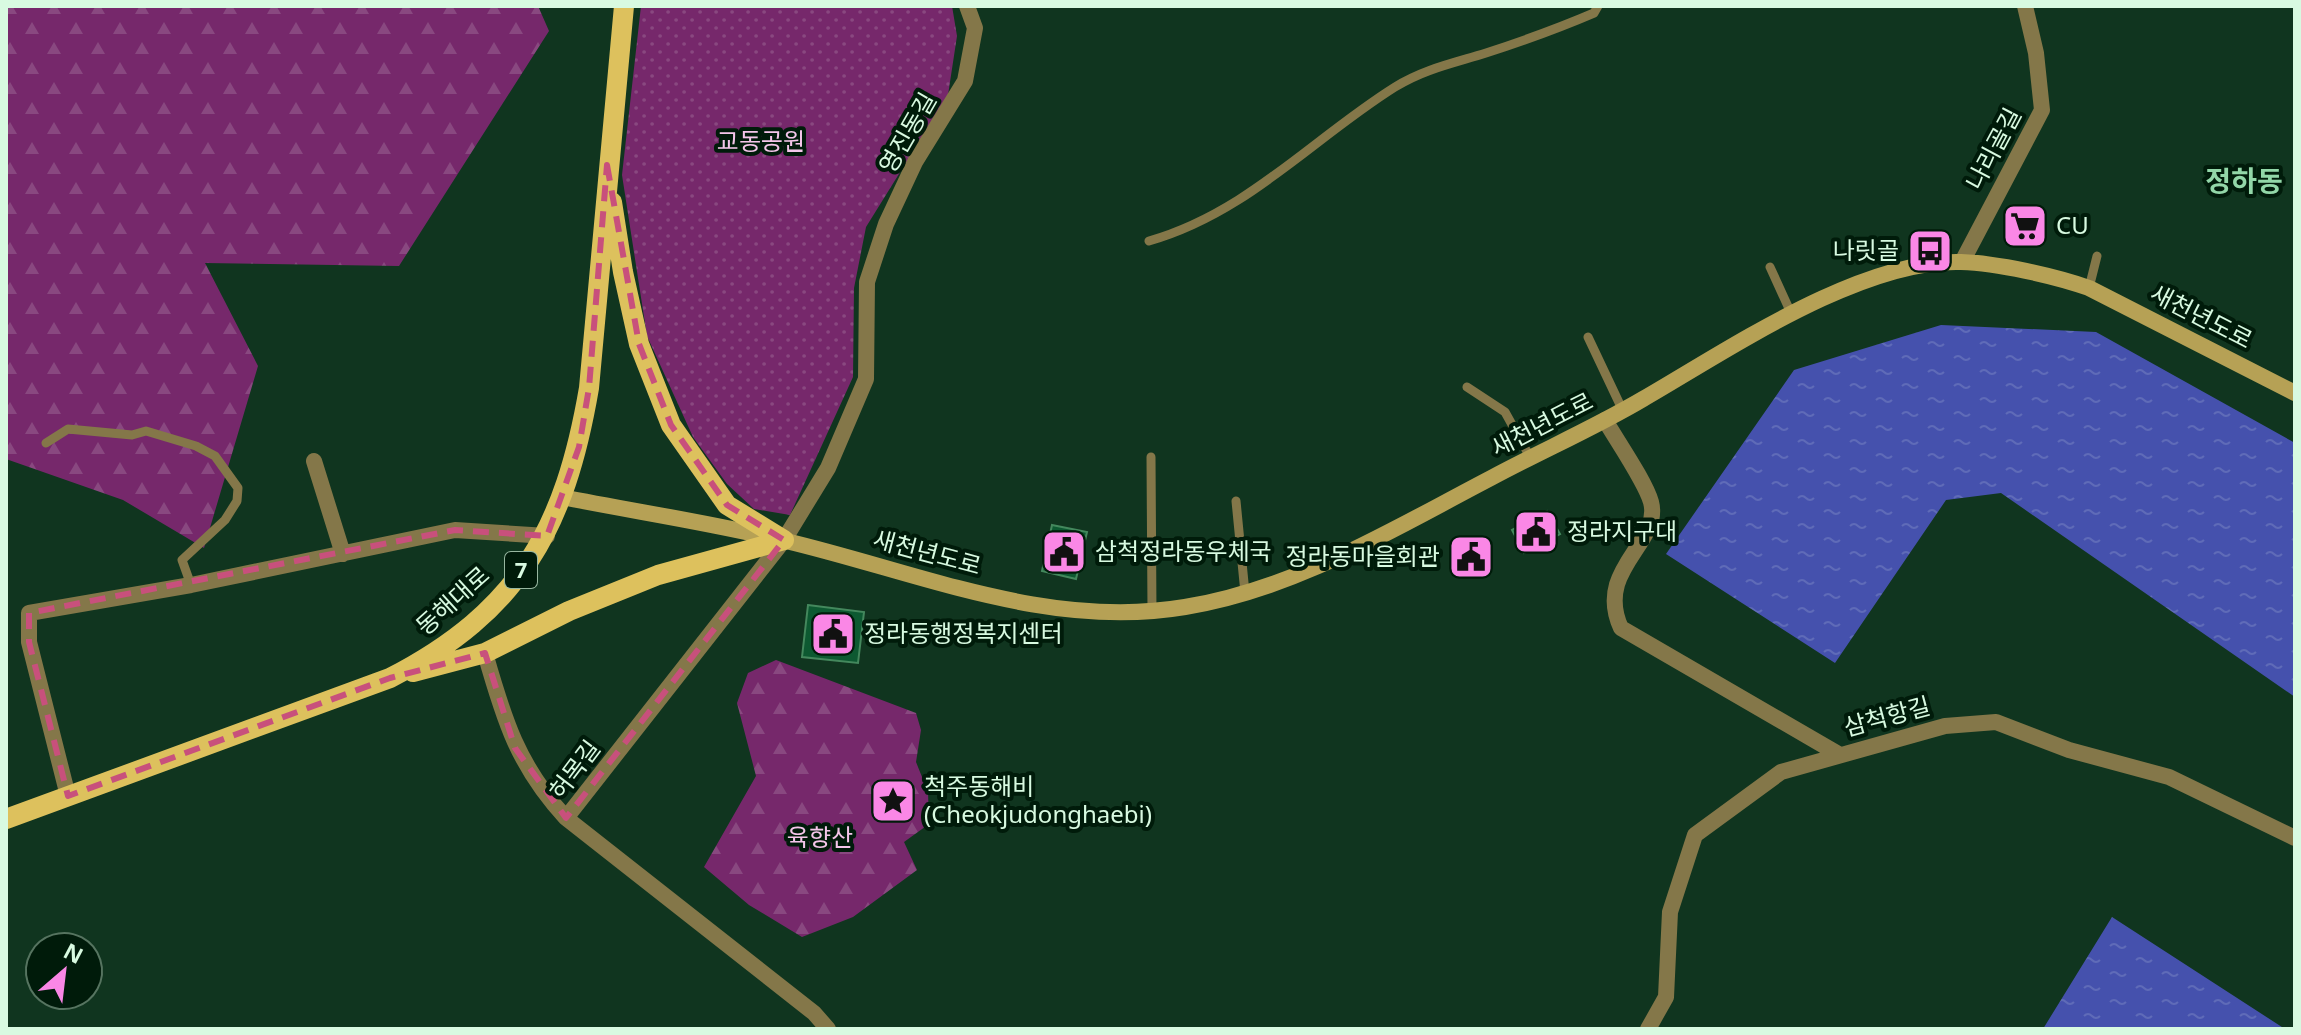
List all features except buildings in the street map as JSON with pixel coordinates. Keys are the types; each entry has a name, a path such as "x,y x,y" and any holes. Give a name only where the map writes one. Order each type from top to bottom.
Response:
{"main road":[{"name":"동해대로","path":"6,819 390,678 443,647 487,612 547,536 579,447 589,388 607,165 624,6"},
{"path":"607,165 623,272 639,344 671,425 727,505 784,540"},
{"path":"390,678 485,653 616,590 691,565 784,540"}],"street":[{"name":"영진동길","path":"784,540 828,468 866,379 867,282 886,224 915,162 965,81 975,28 967,6"},
{"name":"나리골길","path":"1962,262 2042,110 2036,53 2025,6"},
{"name":"새천년도로","path":"562,497 784,540 1049,608 1101,614 1152,612 1245,593 1327,563 1623,411 1791,313 1874,277 1962,262 2066,280 2089,288 2295,393"},
{"path":"1605,420 1652,503 1648,527 1616,584 1612,608 1621,628 1840,755"},
{"path":"314,461 343,554"},
{"path":"68,796 29,642 29,613 191,585 455,530 547,536"},
{"name":"허목길","path":"784,540 566,818 814,1013 828,1029"},
{"path":"485,653 515,748 540,789 566,818"},
{"name":"삼척항길","path":"1648,1029 1666,997 1670,912 1695,835 1781,772 1945,726 1996,722 2069,750 2169,777 2295,838"}],"lane":[{"path":"1149,241 1206,221 1247,197 1395,87 1430,69 1537,37 1594,13 1598,6"},
{"path":"2089,288 2097,256"},
{"path":"1770,267 1791,313"},
{"path":"1588,337 1623,411"},
{"path":"1467,387 1505,412 1530,457"},
{"path":"46,443 68,429 132,435 146,431 196,446 215,456 238,488 237,501 225,520 182,560 191,585"},
{"path":"1151,457 1152,612"},
{"path":"1236,501 1245,593"}],"highlighted area":[{"path":"607,165 639,344 671,425 727,505 784,540 566,818 515,748 485,653 390,678 68,796 29,642 29,613 455,530 547,536 579,447 589,388"}],"green space":[{"path":"6,6 538,6 549,31 399,266 205,263 258,366 204,548 123,500 6,459"},
{"name":"교동공원","path":"641,6 952,6 957,36 948,95 866,227 854,288 853,377 790,515 754,509 727,484 693,437 647,336 622,175"},
{"name":"육향산","path":"776,660 916,713 921,730 916,762 928,792 929,824 904,842 917,870 853,917 802,937 749,905 704,867 756,776 737,703 748,673"}],"water":[{"path":"1941,325 2096,332 2295,443 2295,697 2001,493 1946,500 1835,663 1666,554 1794,370"},
{"path":"2112,917 2285,1029 2043,1029"}],"place":[{"name":"CU","path":"2025,226"},
{"name":"나릿골","path":"1930,251"},
{"name":"정라지구대","path":"1536,532"},
{"name":"삼척정라동우체국","path":"1064,552"},
{"name":"정라동마을회관","path":"1471,557"},
{"name":"정라동행정복지센터","path":"833,634"},
{"name":"척주동해비 (Cheokjudonghaebi)","path":"893,801"}],"district":[{"name":"정하동","path":"2244,181"}]}
